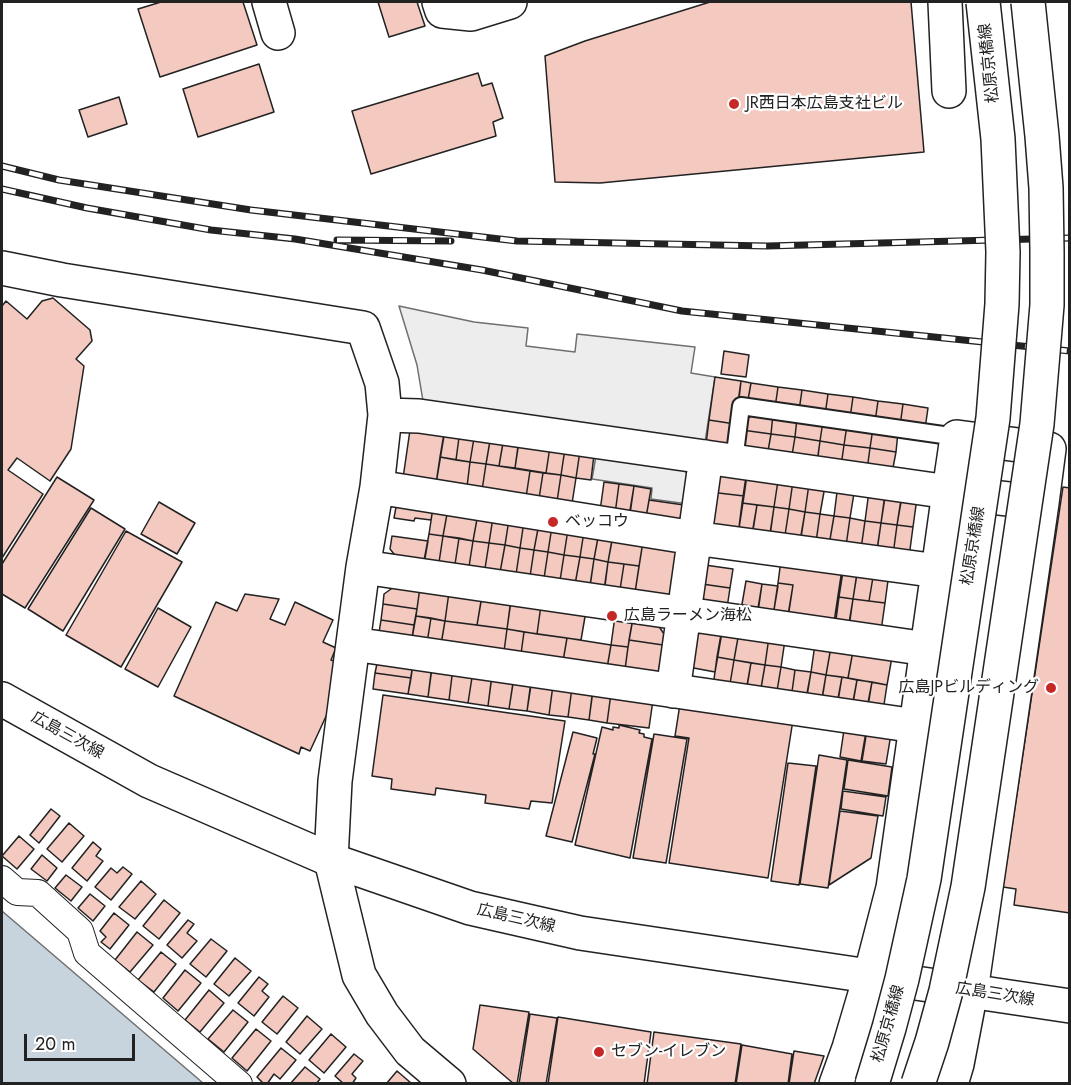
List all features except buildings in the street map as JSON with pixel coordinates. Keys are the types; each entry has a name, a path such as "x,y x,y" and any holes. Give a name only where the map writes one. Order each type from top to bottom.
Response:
{"street":[{"path":"439,2 442,11 471,14 510,2"},
{"path":"945,2 949,92"},
{"name":"松原京橋線","path":"872,1083 902,979 924,879 993,418 1002,304 1003,252 998,139 983,2"},
{"path":"918,1083 946,991 968,886 1037,423 1047,305 1046,188 1028,2"},
{"path":"2,268 74,282 363,328 382,383 386,415 377,487 363,567 335,781 331,860 359,975 382,1014 410,1051 449,1083"},
{"path":"386,415 419,416 949,492 1042,503"},
{"path":"836,1083 870,977 893,888 957,437 1049,449 970,991 957,1064 951,1083"},
{"path":"673,691 694,538 720,459"},
{"path":"377,487 694,538 938,571"},
{"path":"363,567 927,649"},
{"path":"353,644 916,726"},
{"name":"広島三次線","path":"2,699 149,781 331,860 470,909 580,933 1070,1006"},
{"path":"2,879 17,892 38,893 80,931 87,953 239,1083"}],"lane":[{"path":"720,459 741,406 957,437"}],"shaded area":[{"path":"399,306 474,322 528,328 526,346 575,352 577,334 695,347 691,373 715,377 705,442 423,401 417,365"},
{"path":"597,450 679,463 691,479 688,504 651,499 652,488 592,479"},
{"path":"2,911 203,1083 2,1083"}],"railway":[{"path":"2,166 59,180 251,210 517,241 767,246 1070,238"},
{"path":"2,189 87,208 211,230 295,239 482,270 682,311 1070,351"},
{"path":"337,240 451,241"}],"place":[{"name":"JR西日本広島支社ビル","path":"734,104"},
{"name":"ベッコウ","path":"553,522"},
{"name":"広島ラーメン海松","path":"612,616"},
{"name":"広島JPビルディング","path":"1051,688"},
{"name":"セブン-イレブン","path":"599,1052"}]}
